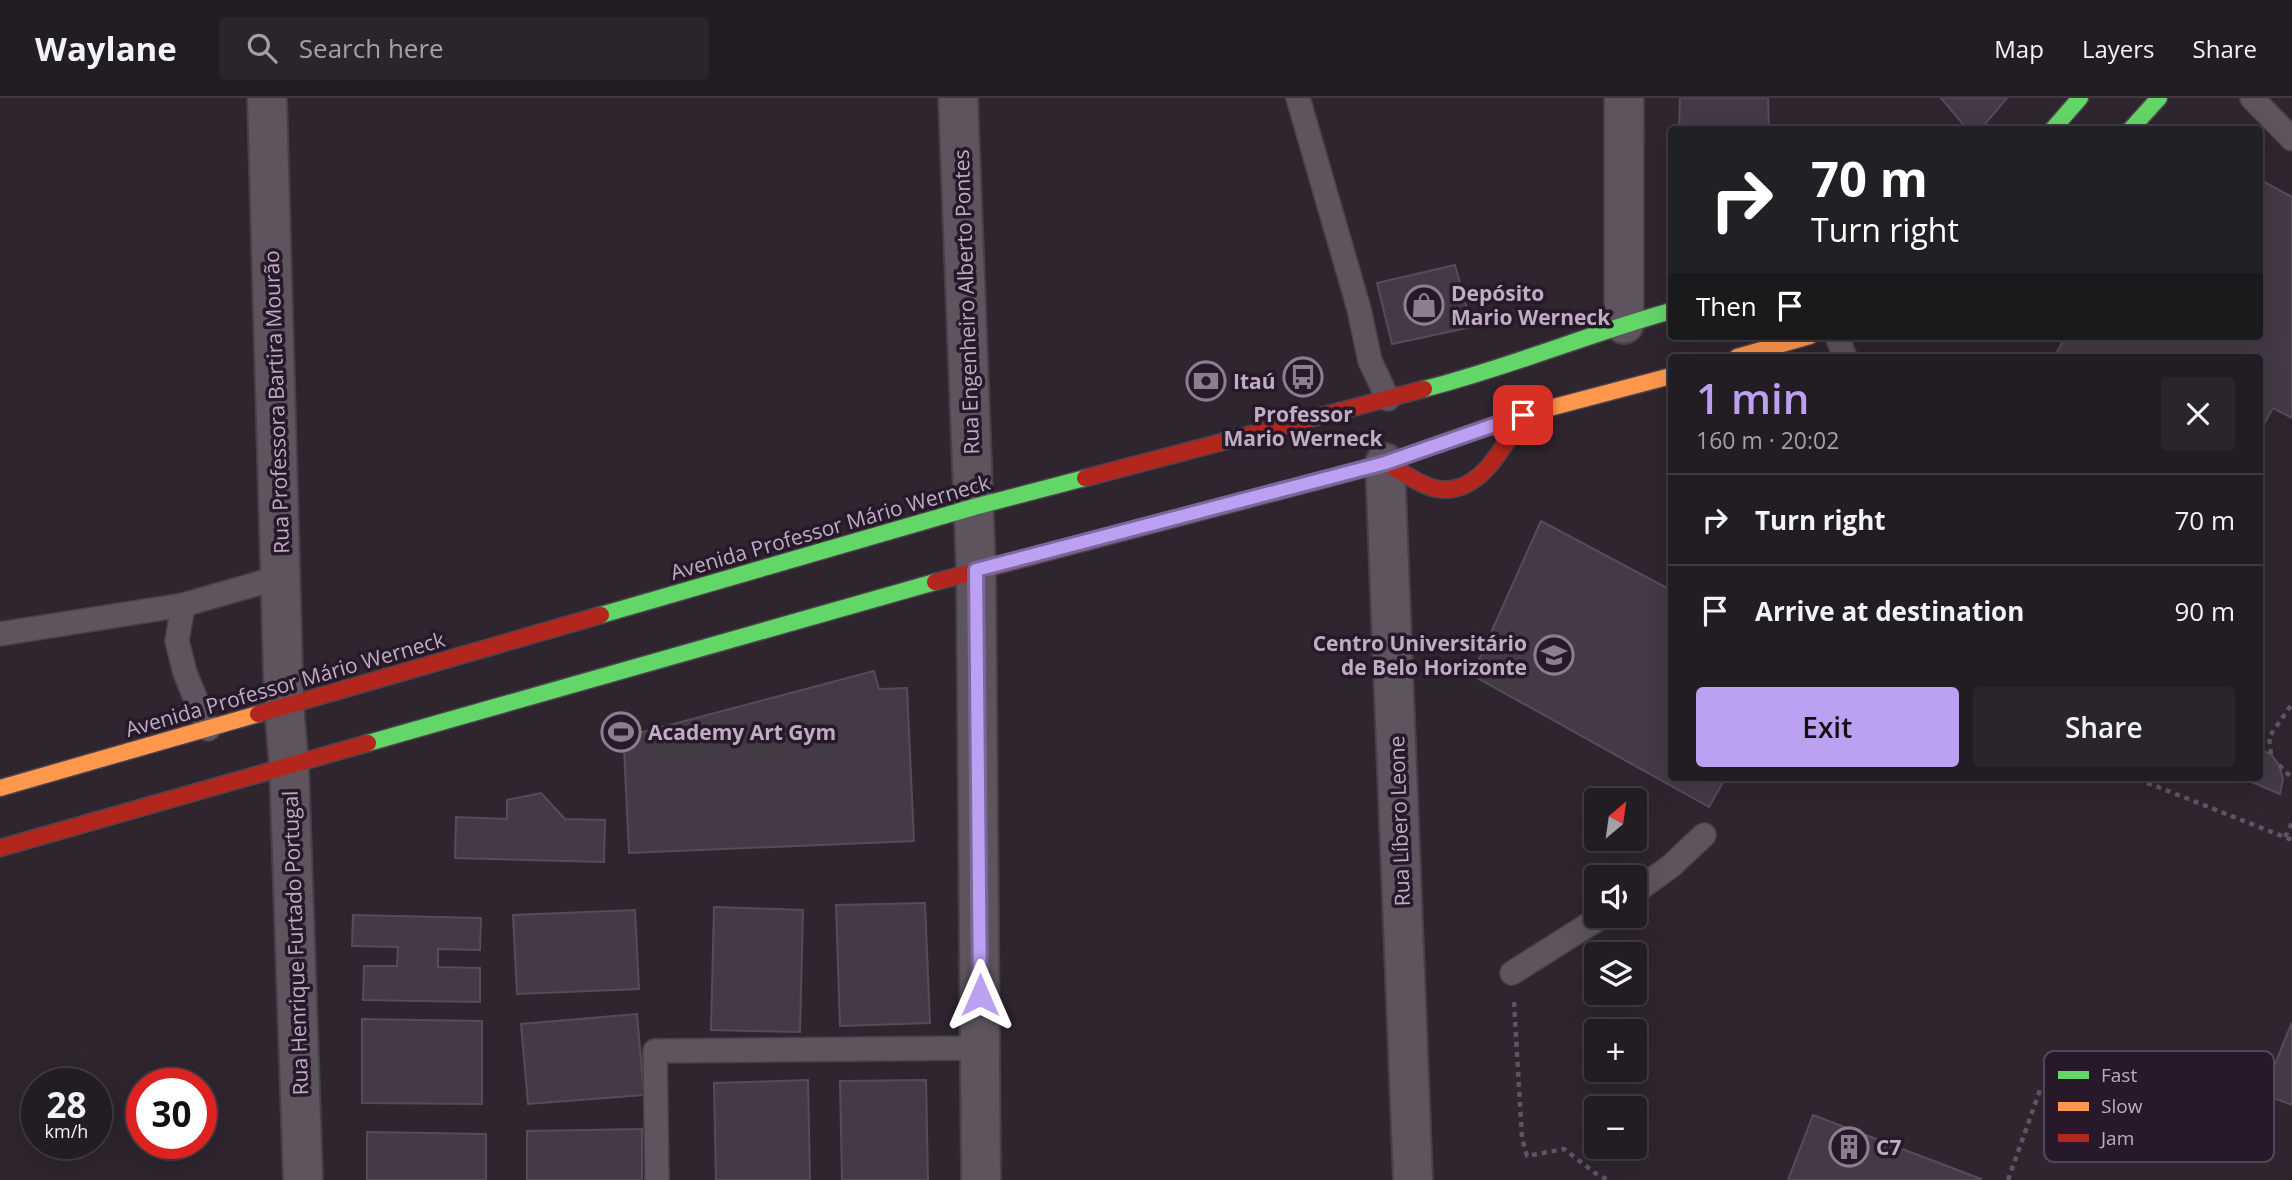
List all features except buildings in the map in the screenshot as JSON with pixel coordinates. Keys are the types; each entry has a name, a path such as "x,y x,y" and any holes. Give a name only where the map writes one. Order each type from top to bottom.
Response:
{"main road":[{"path":"2056,126 2080,98"},
{"path":"2134,126 2159,98"},
{"name":"Avenida Professor Mário Werneck","path":"0,788 974,507 1461,380 1624,324 1668,312"},
{"path":"1747,354 1796,340"},
{"path":"0,848 1391,452 1668,377"},
{"path":"1431,406 1461,380"},
{"path":"1391,452 1440,490 1465,486 1488,467 1523,415"}],"street":[{"name":"Rua Professora Bartira Mourão","path":"267,98 284,707"},
{"name":"Rua Engenheiro Alberto Pontes","path":"958,98 976,570 981,1180"},
{"path":"1624,98 1624,324"},
{"name":"Rua Líbero Leone","path":"1391,452 1413,1180"},
{"name":"Rua Henrique Furtado Portugal","path":"284,707 289,765 303,1180"}],"lane":[{"path":"1298,98 1359,309 1370,361 1388,399"},
{"path":"2252,98 2292,139"},
{"path":"0,634 183,605 281,577"},
{"path":"183,605 177,641 185,673 208,729"},
{"path":"1647,884 1671,866 1704,835"},
{"path":"1512,973 1584,928"},
{"path":"657,1180 655,1051 980,1048"}],"path":[{"path":"2271,754 2269,737 2292,704"},
{"path":"2279,765 2292,778"},
{"path":"2140,781 2292,840"},
{"path":"2285,837 2292,823"},
{"path":"1512,973 1522,1138 1527,1156 1564,1149 1608,1180"},
{"path":"2008,1180 2040,1090"}],"traffic: fast":[{"path":"2056,126 2080,98"},
{"path":"2134,126 2159,98"},
{"path":"1424,389 1668,312"},
{"path":"601,615 974,507 1085,478"},
{"path":"368,743 935,582"}],"traffic: slow":[{"path":"1747,354 1796,340"},
{"path":"1318,481 1385,463 1523,415 1668,377"},
{"path":"0,788 258,714"}],"traffic: jam":[{"path":"1085,478 1424,389"},
{"path":"1385,463 1431,487 1453,489 1479,476 1490,465 1523,415"},
{"path":"935,582 1318,481"},
{"path":"258,714 601,615"},
{"path":"0,848 368,743"}],"place":[{"name":"Depósito Mario Werneck","path":"1424,305"},
{"name":"Professor Mario Werneck","path":"1303,377"},
{"name":"Itaú","path":"1206,381"},
{"name":"Centro Universitário de Belo Horizonte","path":"1554,655"},
{"name":"Academy Art Gym","path":"621,732"},
{"name":"C7","path":"1849,1147"}],"route":[{"path":"980,995 976,570 1385,463 1523,415"}]}
